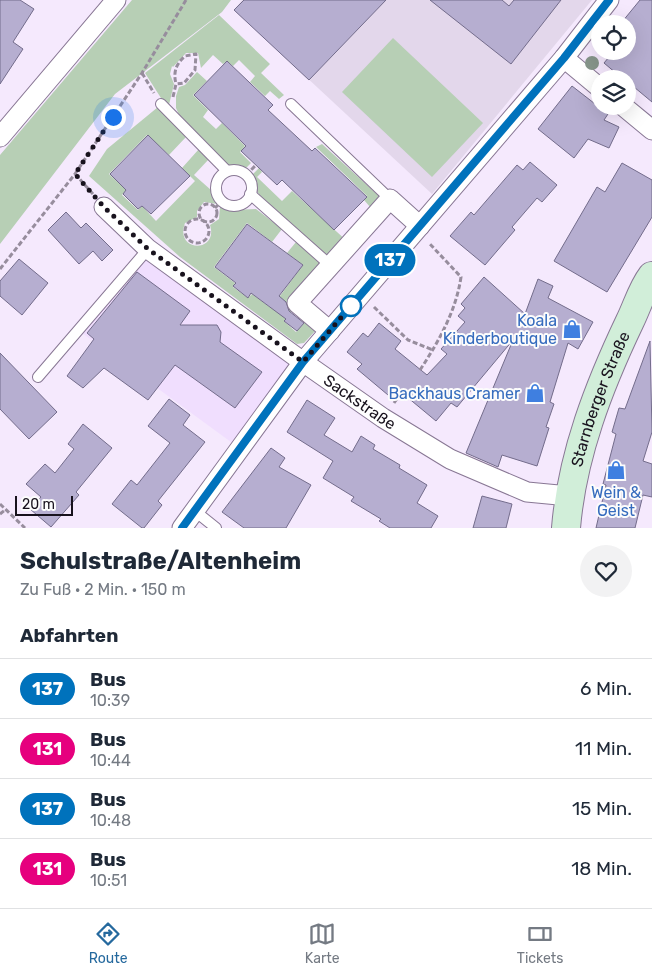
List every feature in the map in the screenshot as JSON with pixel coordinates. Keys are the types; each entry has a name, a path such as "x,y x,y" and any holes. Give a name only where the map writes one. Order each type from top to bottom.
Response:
{"main road":[{"name":"Starnberger Straße","path":"566,528 569,496 593,405 615,353 652,276"}],"street":[{"path":"0,136 116,0"},
{"path":"182,528 303,362 564,58 609,0"},
{"path":"564,58 591,80"},
{"path":"634,115 652,130"},
{"path":"330,330 298,303 390,198 418,228"},
{"name":"Sackstraße","path":"104,207 148,249 383,418 450,459 527,492 569,496"}],"lane":[{"path":"161,104 228,171"},
{"path":"291,104 390,198"},
{"path":"228,171 240,171 246,175 252,186 250,194 243,203 236,206 218,205 216,188 218,180 228,171"},
{"path":"250,194 330,266"},
{"path":"38,377 148,249"},
{"path":"194,511 216,528"}],"path":[{"path":"0,269 75,174 142,73 186,0"},
{"path":"176,84 184,83 190,78 197,64 196,54 185,56 177,65 174,77 176,84 172,108 176,120"},
{"path":"142,73 161,104"},
{"path":"246,175 256,165"},
{"path":"75,174 104,207"},
{"path":"202,220 192,221 185,229 188,239 192,242 203,242 207,238 209,228 202,220 199,212 201,207 210,204 218,205 215,219 206,222 202,220"},
{"path":"418,228 461,277 458,298 433,350 420,370"},
{"path":"361,295 408,340 433,350"},
{"path":"0,504 25,528"},
{"path":"0,514 5,510"}],"shaded area":[{"path":"242,0 592,0 432,194 234,10"},
{"path":"147,251 296,364 235,445 82,333"}],"green space":[{"path":"132,0 231,0 222,12 115,94 0,244 0,155"},
{"path":"219,15 270,64 261,73 284,95 279,99 270,91 265,96 250,82 255,76 239,60 233,66 227,61 223,64 213,55 201,68 198,53 186,53 172,66 170,74 174,84 168,109 145,73"},
{"path":"393,38 483,123 432,177 342,92"},
{"path":"197,72 207,81 193,95 208,110 203,117 216,129 222,123 245,146 240,152 251,163 245,169 229,167 181,119 176,108 176,96 179,87 185,85"},
{"path":"158,107 186,137 169,155 147,135 109,174 126,190 122,195 138,210 142,206 156,221 195,181 182,168 199,149 209,159 194,175 211,190 217,204 204,202 197,211 197,217 185,223 183,233 186,240 190,244 197,246 203,245 208,241 211,234 210,225 219,219 220,206 232,210 256,209 282,229 272,242 247,223 214,267 235,283 233,287 248,298 252,294 271,308 303,265 287,253 296,242 322,265 287,305 293,310 284,321 296,332 307,320 317,329 304,343 297,344 180,257 89,176 107,149"},
{"path":"322,144 378,195 380,199 371,208 364,200 367,196 316,147"},
{"path":"259,168 262,172 257,177 282,201 292,191 348,242 328,258 259,195 251,176"}],"building":[{"path":"0,0 20,0 34,9 13,42 23,49 0,84"},
{"path":"244,0 386,0 309,80 234,10"},
{"path":"430,0 502,0 509,6 514,0 561,0 511,64"},
{"path":"640,0 652,0 652,102 636,89 636,70 612,70 604,63 606,60 636,60 636,15 628,15"},
{"path":"227,61 273,105 268,110 312,151 315,148 367,197 334,230 282,180 277,185 241,151 246,146 194,95"},
{"path":"572,86 591,101 591,115 607,115 604,120 619,127 609,148 588,139 574,158 538,129"},
{"path":"148,135 190,176 151,214 142,206 138,209 123,194 126,190 110,174"},
{"path":"530,162 557,185 542,202 537,198 512,227 515,230 485,265 450,236 471,212 474,215 517,165 523,170"},
{"path":"622,163 652,180 652,217 607,292 554,261 597,187 605,192"},
{"path":"66,212 81,228 86,223 113,250 102,261 93,251 79,264 48,230"},
{"path":"247,224 303,265 279,296 286,302 289,311 304,323 297,331 284,321 286,319 251,293 248,298 233,286 236,283 215,267"},
{"path":"19,259 48,283 22,315 0,296 0,281"},
{"path":"137,272 190,311 180,325 217,325 221,332 220,342 262,372 235,408 175,365 148,400 104,368 83,388 67,376 94,339 87,333"},
{"path":"484,277 525,314 538,279 553,286 548,298 593,322 578,349 568,343 550,402 554,404 546,427 549,428 537,466 502,455 498,467 466,453 513,340 457,407 451,403 436,421 395,387 388,395 357,369 362,364 347,352 363,333 368,337 379,323 401,341 395,349 427,375 447,354 441,349 465,322 458,316 465,308 461,304"},
{"path":"650,341 652,432 643,461 652,464 652,497 643,495 635,528 596,528 606,485 603,484 616,434 612,432 619,408 625,409"},
{"path":"0,353 57,412 29,439 0,409"},
{"path":"169,399 190,415 183,425 205,442 158,501 162,505 144,528 142,528 112,504 131,480 137,485 170,443 148,426"},
{"path":"307,400 335,418 324,435 352,452 361,436 375,445 373,449 400,465 399,468 427,485 417,503 438,516 431,528 390,528 379,521 381,519 351,501 354,497 323,478 333,461 287,432"},
{"path":"83,424 112,448 76,492 79,495 51,527 30,509 41,497 26,484 45,464 55,473 74,449 68,444"},
{"path":"271,448 285,458 279,467 311,485 286,528 244,528 222,512"},
{"path":"482,496 512,504 506,528 473,528"}],"bus line":[{"name":"137","path":"182,528 303,362 564,58 609,0"}],"place":[{"name":"Koala Kinderboutique","path":"572,329"},
{"name":"Backhaus Cramer","path":"535,393"},
{"name":"Wein & Geist","path":"616,470"}],"route":[{"path":"113,117 75,174 104,207 148,249 303,362 351,306"}]}
